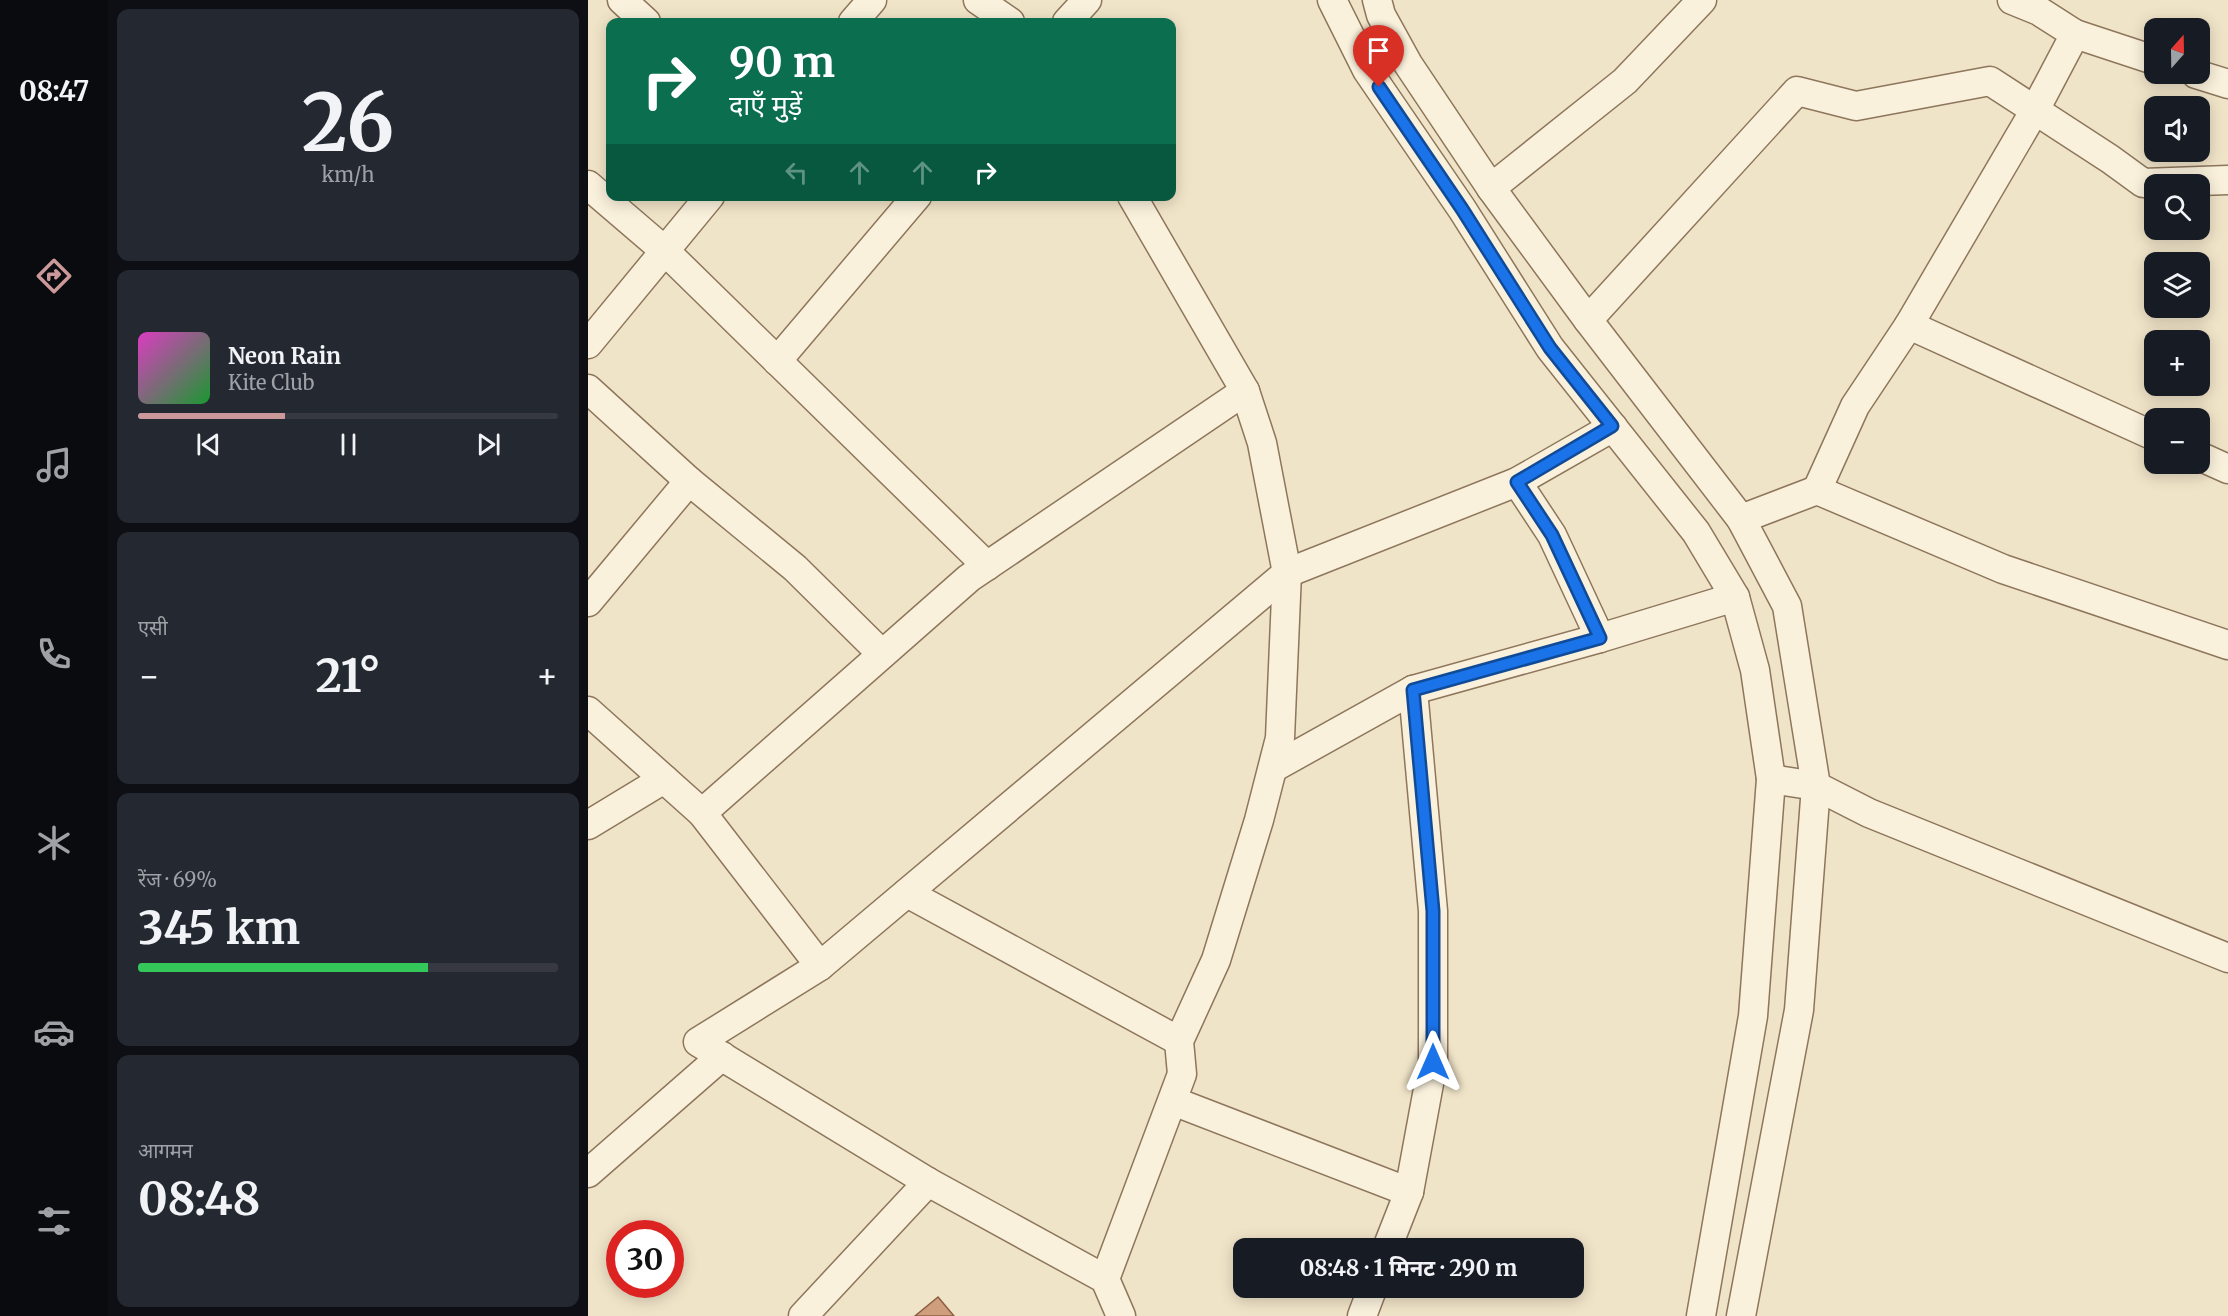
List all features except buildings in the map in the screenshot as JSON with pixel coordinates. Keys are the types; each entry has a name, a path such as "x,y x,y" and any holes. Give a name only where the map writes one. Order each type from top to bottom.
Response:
{"street":[{"path":"622,0 642,18"},
{"path":"856,18 872,0"},
{"path":"978,0 1004,18"},
{"path":"1071,18 1087,0"},
{"path":"1332,0 1367,70 1462,209 1550,348 1696,532 1735,597 1755,670 1771,778 1753,1016 1701,1316"},
{"path":"1377,0 1381,15 1408,64 1491,188 1588,320 1741,519 1787,606 1816,786 1799,1010 1741,1316"},
{"path":"1491,188 1625,81 1702,0"},
{"path":"2012,0 2039,11 2075,33 2144,57"},
{"path":"1817,490 1855,406 1909,325 2035,110 2075,33"},
{"path":"2210,78 2228,84"},
{"path":"1588,320 1797,91 1856,106 1990,81 2143,183 2228,180"},
{"path":"588,184 606,200"},
{"path":"607,201 664,251 987,566"},
{"path":"588,344 706,201"},
{"path":"777,361 913,201"},
{"path":"1105,1279 1182,1074 1179,1041 1216,960 1273,768 1280,738 1287,573 1262,443 1245,391 1135,201"},
{"path":"1909,325 2144,431"},
{"path":"588,389 689,481 795,568 882,654"},
{"path":"702,813 969,578 1245,391"},
{"path":"1121,1316 1105,1279 928,1182 698,1042 820,966 1287,573 1517,482 1612,426"},
{"path":"2210,461 2228,469"},
{"path":"588,602 689,481"},
{"path":"1517,482 1552,535 1600,638"},
{"path":"1741,519 1817,490 2003,568 2228,645"},
{"path":"1273,768 1413,690 1600,638 1735,597"},
{"path":"1391,1238 1409,1192 1433,1062 1433,911 1413,690"},
{"path":"588,711 702,813 820,966"},
{"path":"1771,778 1816,786 1869,813 2228,958"},
{"path":"588,825 664,779"},
{"path":"907,893 1179,1041"},
{"path":"588,1173 722,1056"},
{"path":"1173,1101 1409,1192"},
{"path":"803,1316 928,1182"},
{"path":"1362,1316 1369,1298"}],"route":[{"path":"1379,87 1462,209 1550,348 1612,426 1517,482 1552,535 1600,638 1413,690 1433,911 1433,1062"}]}
